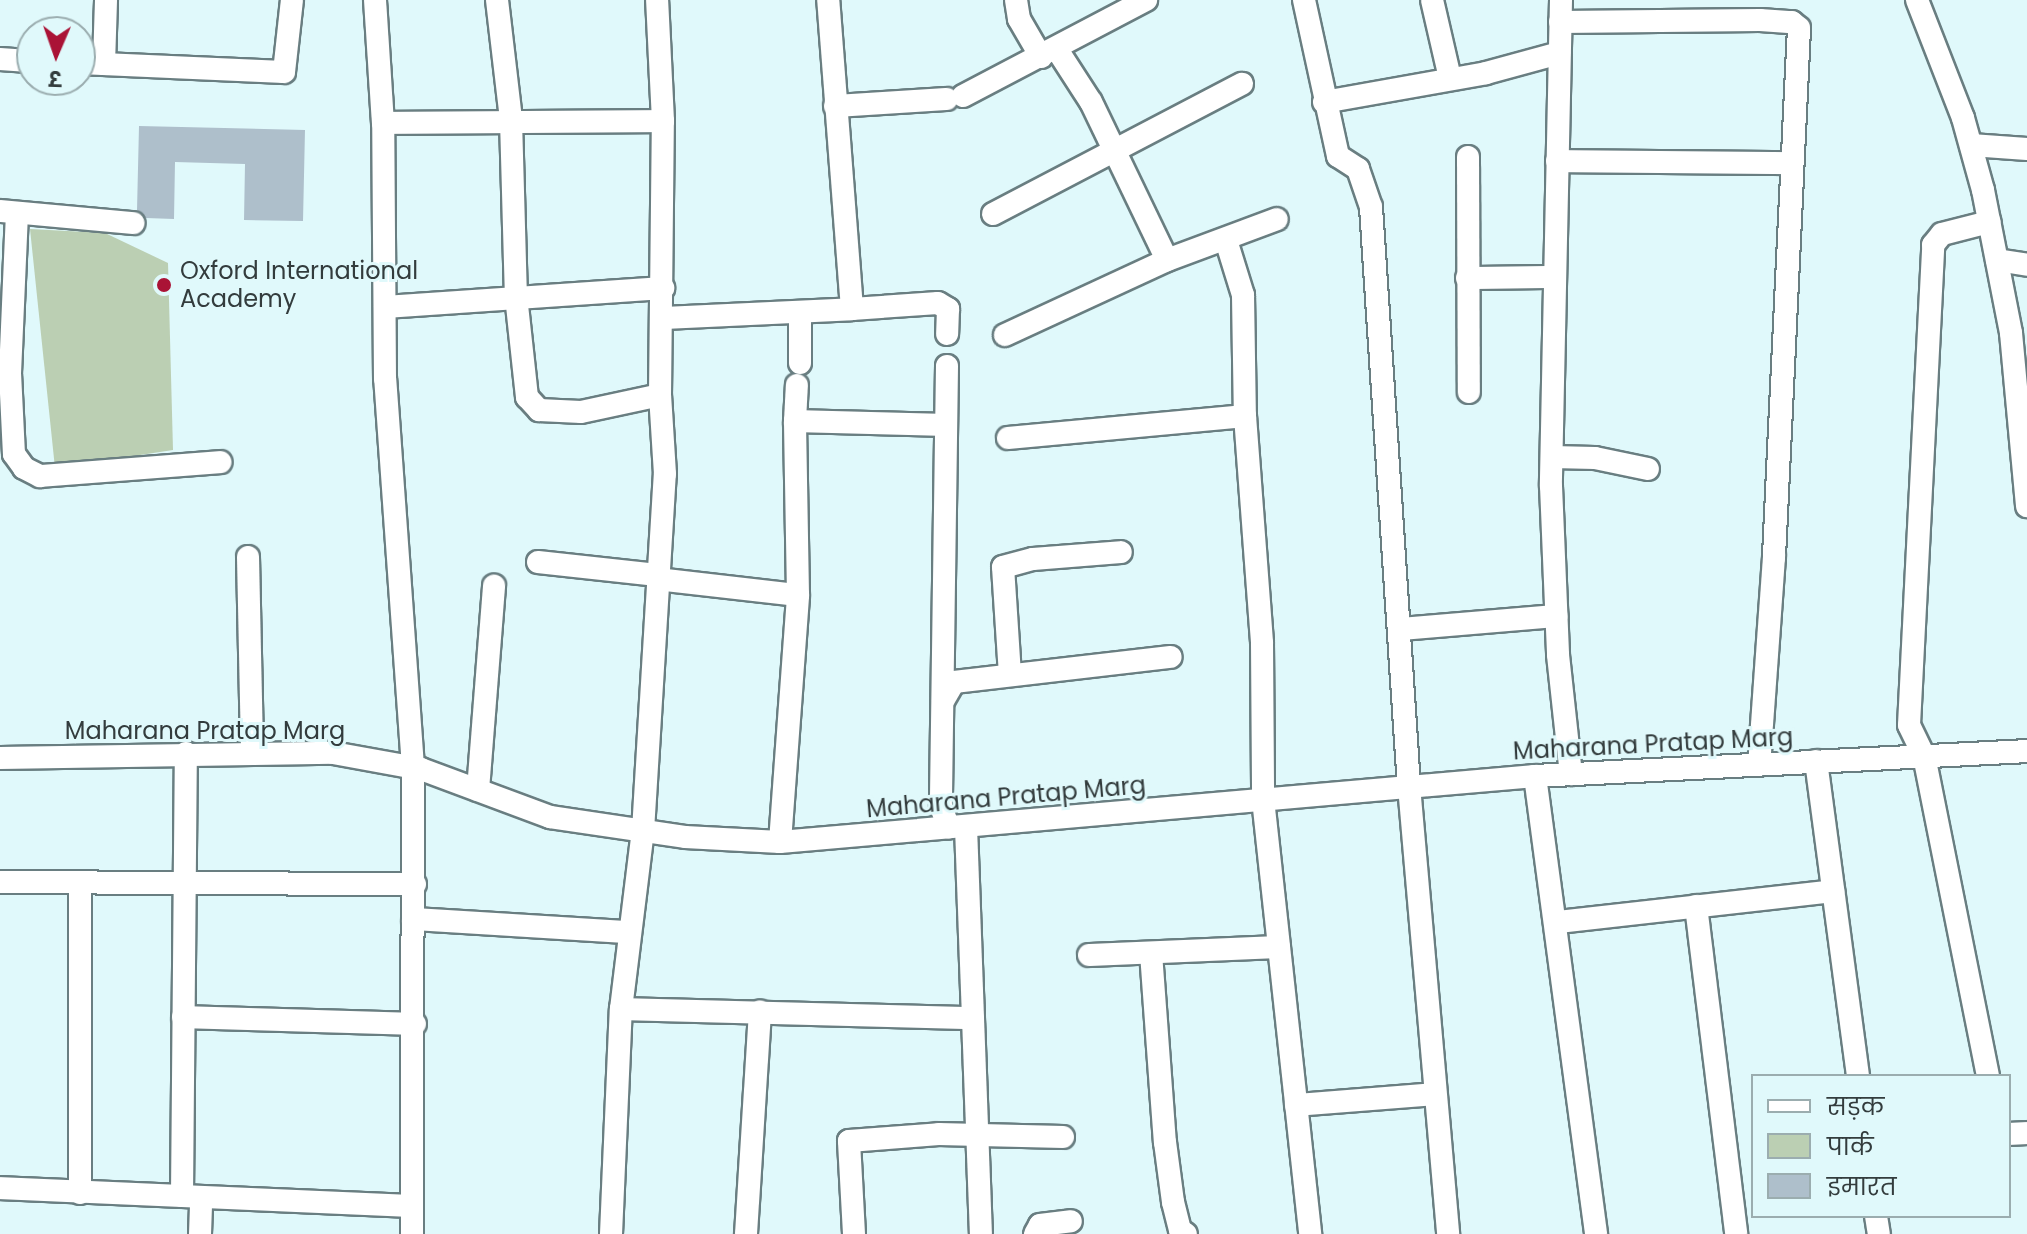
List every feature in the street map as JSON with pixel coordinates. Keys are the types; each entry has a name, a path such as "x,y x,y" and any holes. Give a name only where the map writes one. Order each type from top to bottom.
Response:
{"street":[{"path":"104,64 106,0"},
{"path":"96,64 284,72 292,0"},
{"path":"375,0 383,123 385,379 413,767 415,1024 412,1234"},
{"path":"497,0 511,120 516,296 527,397 539,410 581,412 660,395"},
{"path":"611,1234 621,1009 627,932 643,831 665,474 660,395 664,318 663,121 657,0"},
{"path":"828,0 852,309"},
{"path":"1016,0 1019,19 1049,53 1116,154 1167,260"},
{"path":"1304,0 1338,156 1358,169 1371,207 1409,786 1448,1234"},
{"path":"1432,0 1450,78"},
{"path":"1917,0 1971,145 1989,222 2011,333 2027,506"},
{"path":"835,106 955,98 1049,53 1132,4"},
{"path":"1571,774 1556,616 1552,457 1560,11 1760,10 1792,22 1799,28 1790,163 1792,223 1759,764"},
{"path":"1324,102 1559,53"},
{"path":"993,214 1116,154 1242,84"},
{"path":"383,123 663,121"},
{"path":"1971,145 2027,149"},
{"path":"1468,157 1469,392"},
{"path":"1557,161 1790,163"},
{"path":"133,223 8,212 14,454 24,468 40,476 220,462"},
{"path":"1005,335 1167,260 1277,219"},
{"path":"1988,1074 1924,756 1909,725 1933,245 1942,234 1989,222"},
{"path":"1226,240 1243,295 1245,416 1262,643 1263,799 1296,1105 1304,1233"},
{"path":"1997,260 2027,265"},
{"path":"1467,278 1554,277"},
{"path":"385,307 663,288"},
{"path":"664,318 800,313 938,303 948,309 947,334"},
{"path":"780,842 798,595 795,421 800,313"},
{"path":"947,366 941,807 957,828 973,1018 981,1234"},
{"path":"1008,438 1245,416"},
{"path":"795,421 946,425"},
{"path":"1552,457 1595,458 1648,469"},
{"path":"1010,675 1003,567 1033,559 1121,552"},
{"path":"248,557 252,753"},
{"path":"538,562 798,595"},
{"path":"478,790 494,586"},
{"path":"1400,629 1556,616"},
{"path":"943,701 954,682 1171,657"},
{"name":"Maharana Pratap Marg","path":"0,758 333,753 413,767 550,817 643,831 780,842 1535,776 2027,751"},
{"path":"186,753 183,1017 191,1196 200,1234"},
{"path":"1816,761 1858,1074"},
{"path":"1535,776 1558,922 1596,1234"},
{"path":"0,882 415,884"},
{"path":"80,883 80,1193"},
{"path":"1558,922 1833,891"},
{"path":"1696,906 1736,1234"},
{"path":"413,919 627,932"},
{"path":"1089,955 1279,947"},
{"path":"1151,953 1165,1142 1173,1202 1180,1230 1186,1234"},
{"path":"621,1009 973,1018"},
{"path":"746,1234 760,1011"},
{"path":"183,1017 415,1024"},
{"path":"1296,1105 1435,1094"},
{"path":"854,1234 849,1141 977,1136 1063,1137"},
{"path":"0,1188 412,1206"},
{"path":"1035,1234 1040,1225 1071,1221"}],"green space":[{"path":"30,229 105,233 168,263 173,450 55,468"}],"building":[{"path":"139,126 305,130 303,221 244,220 245,164 175,162 174,219 146,218 137,210"}],"place":[{"name":"Oxford International Academy","path":"164,285"}]}
